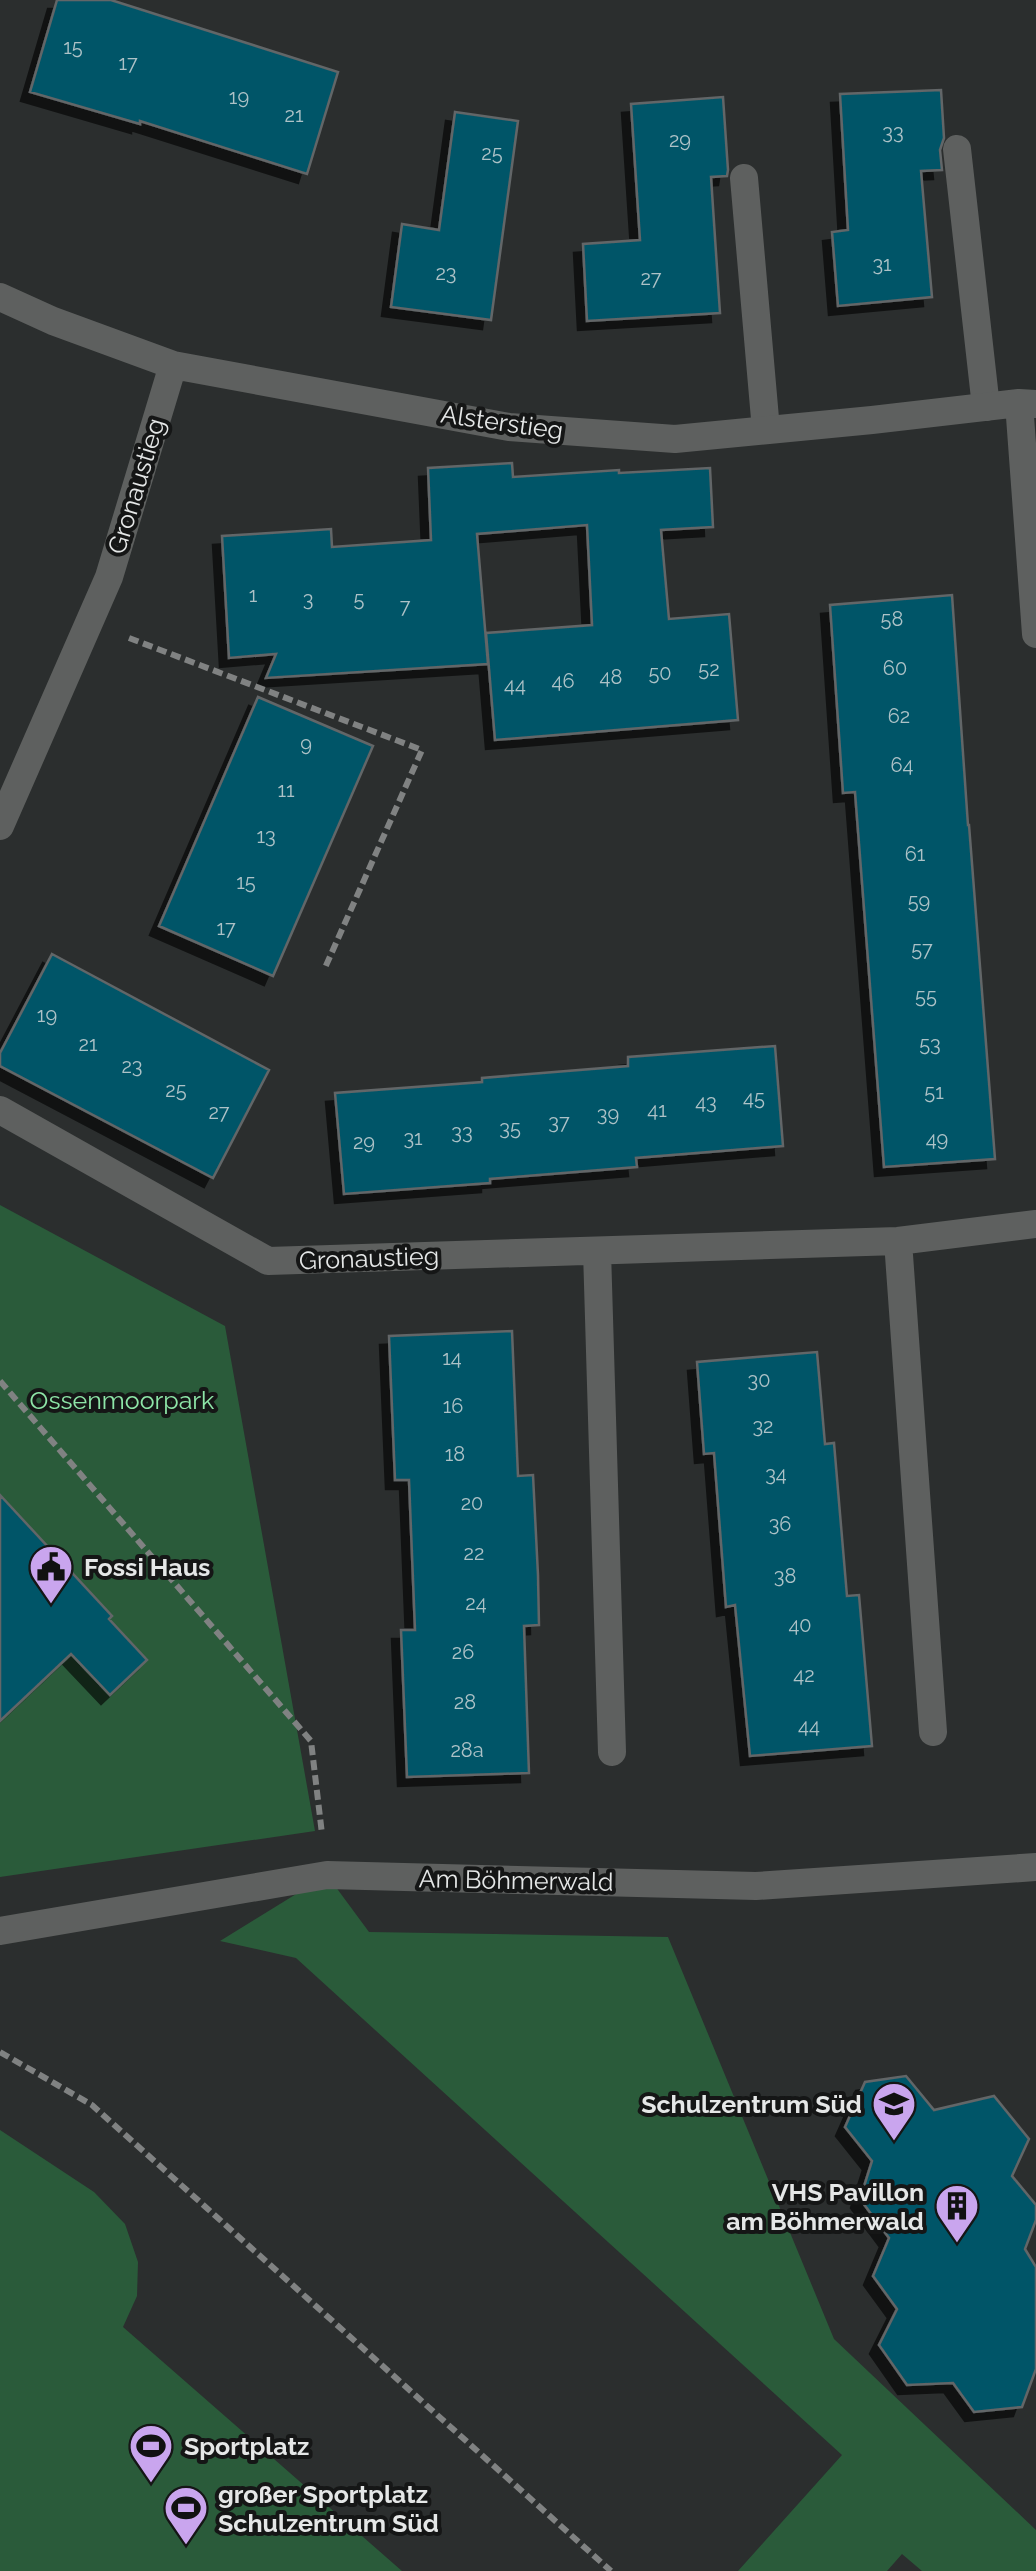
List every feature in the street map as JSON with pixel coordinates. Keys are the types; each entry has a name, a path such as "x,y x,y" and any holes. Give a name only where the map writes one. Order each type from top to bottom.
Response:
{"street":[{"path":"957,150 986,406"},
{"path":"744,178 766,430"},
{"name":"Alsterstieg","path":"0,296 53,321 173,365 509,426 675,438 1027,403 1036,634"},
{"name":"Gronaustieg","path":"0,826 108,578 173,365"},
{"name":"Gronaustieg","path":"0,1110 268,1261 898,1242 1036,1224"},
{"path":"898,1242 933,1732"},
{"path":"597,1252 612,1752"},
{"name":"Am Böhmerwald","path":"0,1931 327,1875 756,1886 1036,1867"}],"path":[{"path":"90,622 422,750 324,970"},
{"path":"0,1381 311,1742 327,1875"},
{"path":"0,2052 92,2105 611,2571"}],"green space":[{"name":"Ossenmoorpark","path":"0,1205 225,1326 315,1831 0,1877"},
{"path":"327,1875 369,1932 668,1937 834,2339 1036,2530 1036,2571 922,2571 902,2554 887,2571 738,2571 842,2455 296,1958 220,1941"},
{"name":"Sportplatz","path":"0,2130 94,2192 125,2224 138,2262 137,2296 123,2327 402,2571 0,2571"}],"building":[{"path":"57,0 111,0 338,72 307,174 140,121 30,92"},
{"path":"941,90 942,170 921,171 932,297 838,306 832,232 848,230 840,94"},
{"path":"723,97 728,170 727,176 711,177 720,313 587,321 583,244 640,240 631,104"},
{"path":"455,112 518,121 491,320 391,307 402,224 439,230"},
{"path":"512,463 513,477 710,468 713,527 661,530 669,619 729,614 738,720 495,740 486,633 592,625 587,525 477,534 488,664 266,678 276,654 229,658 222,536 331,529 332,547 431,540 428,468"},
{"path":"952,595 995,1159 884,1167 855,792 843,793 830,605"},
{"path":"258,697 373,746 273,976 159,926"},
{"path":"52,954 269,1070 213,1178 0,1066 0,1053"},
{"path":"775,1046 783,1146 636,1158 637,1167 344,1194 335,1093 628,1066 628,1057"},
{"path":"512,1331 518,1476 533,1475 538,1575 539,1625 524,1626 529,1773 407,1777 401,1630 415,1630 409,1480 395,1480 389,1336"},
{"path":"817,1352 825,1444 834,1443 847,1596 859,1595 872,1746 750,1756 735,1605 726,1607 714,1453 704,1454 697,1362"},
{"name":"Fossi Haus","path":"0,1495 112,1616 109,1619 147,1660 110,1695 71,1654 0,1721"},
{"name":"VHS Pavillon am Böhmerwald","path":"906,2076 934,2110 994,2096 1029,2139 1012,2176 1036,2205 1036,2220 1025,2249 1036,2267 1036,2369 1022,2407 974,2412 953,2383 907,2385 879,2345 897,2309 873,2276 889,2238 860,2199 872,2161 845,2127 865,2082"}],"place":[{"name":"Fossi Haus","path":"51,1605"},
{"name":"Schulzentrum Süd","path":"894,2142"},
{"name":"VHS Pavillon am Böhmerwald","path":"957,2244"},
{"name":"Sportplatz","path":"151,2484"},
{"name":"großer Sportplatz Schulzentrum Süd","path":"186,2546"}]}
